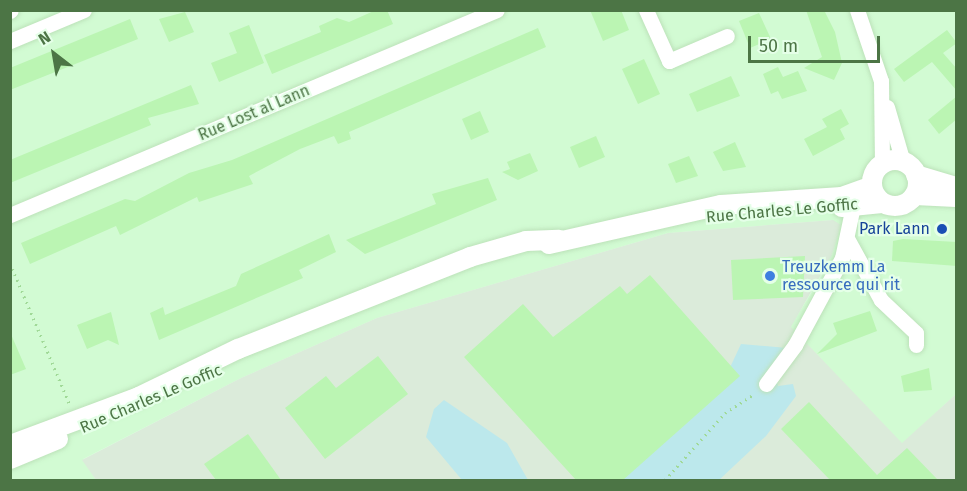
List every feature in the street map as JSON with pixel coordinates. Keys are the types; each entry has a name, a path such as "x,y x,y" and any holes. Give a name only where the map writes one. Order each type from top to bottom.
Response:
{"street":[{"path":"10,41 84,10"},
{"name":"Rue Lost al Lann","path":"10,215 497,10"},
{"path":"646,10 669,61 728,36"},
{"path":"857,10 876,57 883,95 909,168 915,195"},
{"path":"883,95 882,164 877,194 902,205 915,195 957,197"},
{"path":"882,164 909,168 957,187"},
{"name":"Rue Charles Le Goffic","path":"681,216 853,206 877,194"},
{"name":"Rue Charles Le Goffic","path":"10,445 77,422 198,366 442,270 492,262 559,240 681,216 721,205 877,194"},
{"path":"766,384 804,330 848,240 853,206"},
{"path":"848,240 881,300 916,333 916,345"},
{"name":"Rue Charles Le Goffic","path":"10,459 250,357 288,332"}],"path":[{"path":"10,263 77,422"},
{"path":"666,480 725,413 766,384"}],"shaded area":[{"path":"10,11 956,11 956,394 902,444 790,327 822,276 833,220 668,233 377,318 241,378 83,459 96,480 11,480"},
{"path":"833,220 841,225 832,255 791,327 902,443 956,394 956,480 96,480 82,460 241,378 377,318 668,233"},
{"path":"741,344 787,348 774,368 778,386 793,384 796,396 766,436 719,480 602,480 726,376"},
{"path":"444,400 507,443 528,480 462,480 426,437 434,409"}],"building":[{"path":"376,10 387,10 393,24 272,74 264,55 321,32 319,26 337,18 349,22"},
{"path":"590,10 621,10 629,30 603,41"},
{"path":"806,10 824,10 835,32 842,63 834,80 804,68 822,57"},
{"path":"185,12 194,32 169,42 159,19"},
{"path":"759,13 771,39 750,48 739,21"},
{"path":"130,19 138,39 10,90 10,68"},
{"path":"249,25 264,63 219,82 211,63 237,53 229,33"},
{"path":"538,28 546,47 349,132 351,139 338,144 334,136 300,149 249,176 253,184 199,202 197,197 120,235 116,226 30,264 21,243 125,199 135,201 189,173 232,160"},
{"path":"947,30 957,43 943,53 957,69 957,91 932,62 904,82 894,69"},
{"path":"644,59 660,94 638,104 622,69"},
{"path":"778,67 783,77 798,71 807,91 782,99 778,91 771,94 763,74"},
{"path":"731,76 740,96 697,112 689,94"},
{"path":"191,85 199,104 148,118 151,125 10,183 10,160"},
{"path":"957,96 957,119 939,134 928,120"},
{"path":"841,109 849,124 840,129 845,139 813,156 804,139 827,127 822,119"},
{"path":"480,111 489,132 471,140 462,119"},
{"path":"596,136 605,157 579,168 570,147"},
{"path":"735,142 746,167 723,171 713,152"},
{"path":"530,153 538,171 518,180 502,172 510,169 507,162"},
{"path":"689,156 698,176 676,183 668,164"},
{"path":"488,178 497,200 365,254 346,240 436,204 432,194"},
{"path":"329,234 336,252 299,270 303,278 159,340 150,313 163,307 165,315 236,286 241,274"},
{"path":"903,239 957,242 957,266 892,261 893,241"},
{"path":"805,256 803,297 733,300 731,260"},
{"path":"650,275 740,376 623,480 576,480 464,357 523,304 553,337 620,286 627,294"},
{"path":"870,311 877,331 817,354 837,334 833,323"},
{"path":"111,312 119,345 108,340 87,349 77,325"},
{"path":"10,332 26,369 10,375"},
{"path":"378,356 408,394 325,459 285,408 326,376 336,388"},
{"path":"929,368 932,390 904,392 901,376"},
{"path":"809,402 877,475 907,448 938,480 830,480 781,429"},
{"path":"248,434 281,480 216,480 204,464"}],"place":[{"name":"Park Lann","path":"942,229"},
{"name":"Treuzkemm La ressource qui rit","path":"770,276"}]}
